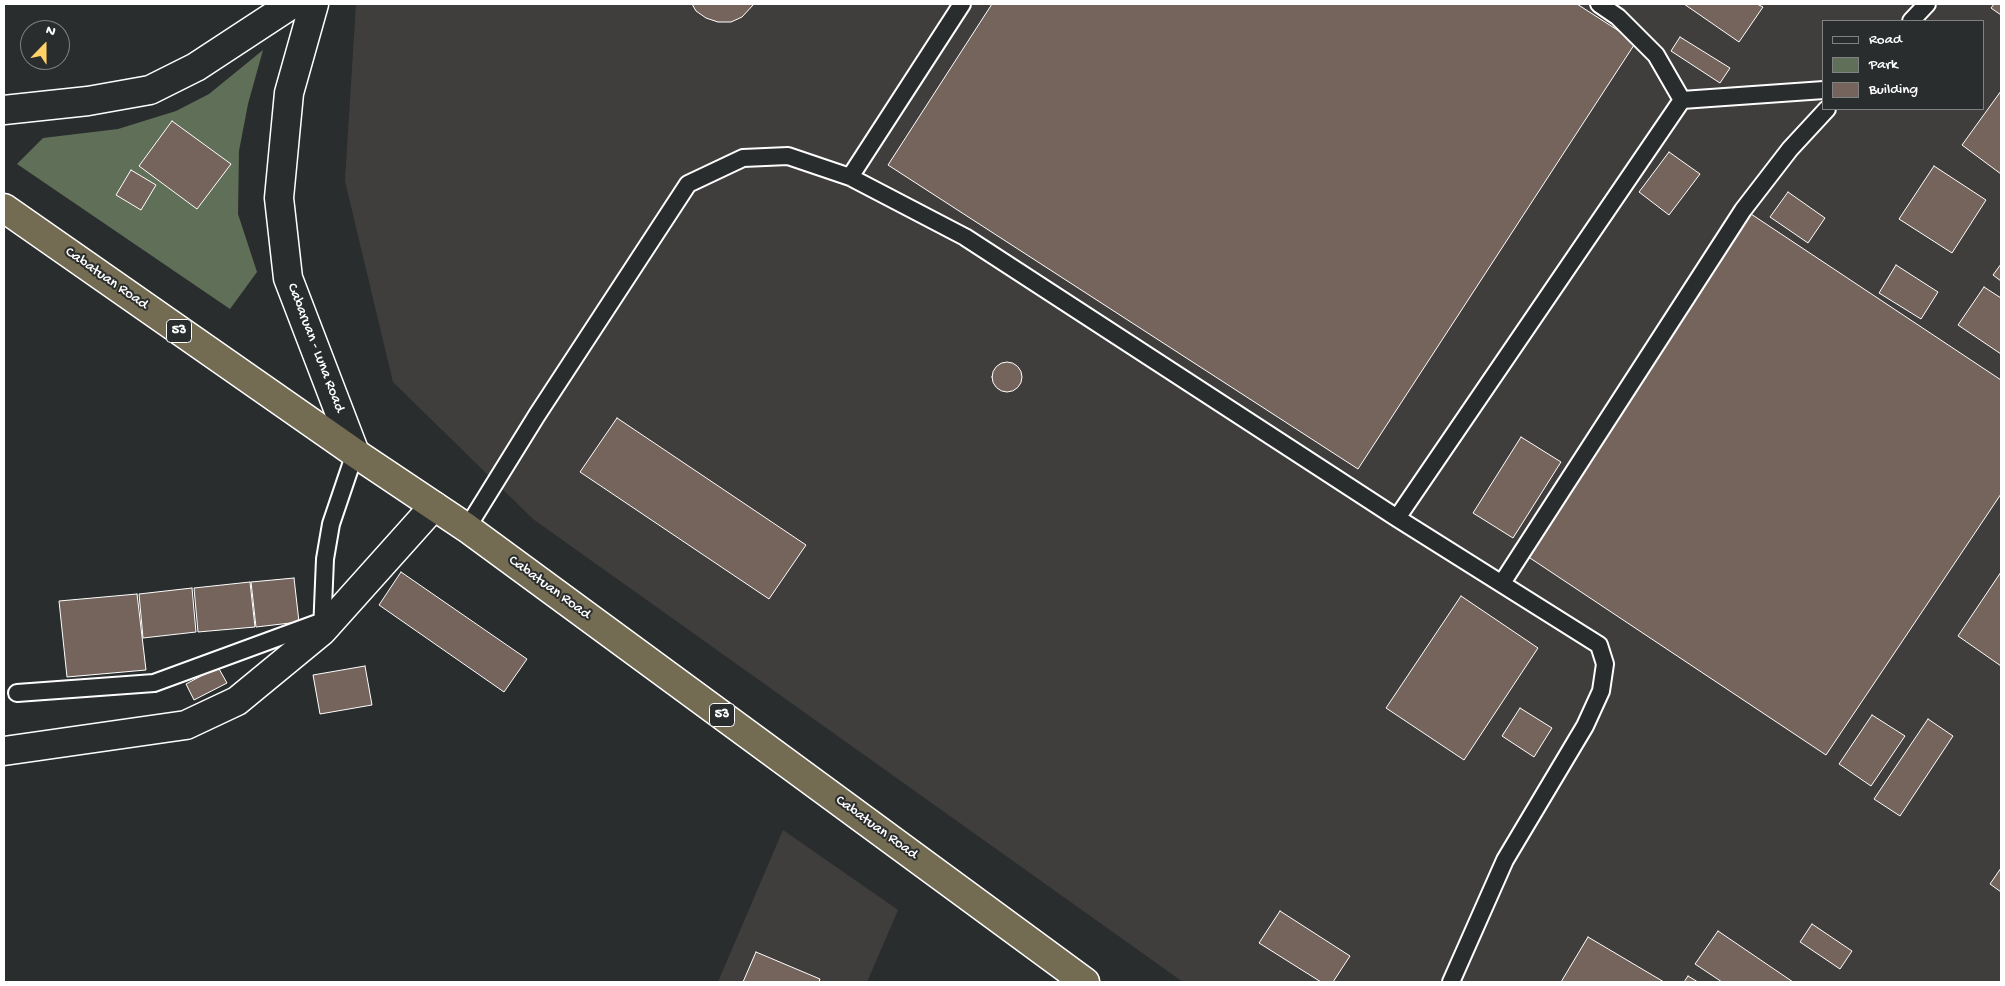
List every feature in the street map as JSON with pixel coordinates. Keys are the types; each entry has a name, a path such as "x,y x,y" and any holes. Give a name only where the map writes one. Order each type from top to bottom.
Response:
{"highway":[{"name":"Cabatuan Road","path":"4,208 355,453 467,528 1085,982"}],"main road":[{"path":"4,110 88,101 150,90 196,67 292,4"},
{"name":"Cabaruan - Luna Road","path":"314,4 289,92 280,198 288,278 355,453"},
{"path":"4,751 186,726 237,701 323,626 434,506"}],"lane":[{"path":"850,177 962,4"},
{"path":"1599,4 1618,17 1656,55 1682,100"},
{"path":"1912,20 1927,4"},
{"path":"1682,100 1822,90"},
{"path":"1397,518 1682,100"},
{"path":"1502,583 1742,210 1790,149 1826,110"},
{"path":"467,528 688,184 743,158 779,156 788,156 850,177 965,237 1397,518 1599,645 1605,664 1601,691 1585,726 1505,860 1451,982"},
{"path":"17,692 154,683 323,626 325,559 331,524 355,453"}],"shaded area":[{"path":"356,4 2001,4 2001,982 1183,982 533,519 393,382 345,181"},
{"path":"783,830 898,910 867,982 718,982"}],"green space":[{"path":"263,50 248,104 239,151 238,214 257,272 230,309 17,164 43,138 118,129 176,111 209,94"}],"building":[{"path":"692,4 754,4 742,17 731,22 718,22 706,18 696,11"},
{"path":"992,4 1577,4 1636,42 1358,469 888,165"},
{"path":"1684,4 1757,4 1763,7 1739,42"},
{"path":"1994,4 2001,4 2001,15 1991,8"},
{"path":"1680,37 1730,68 1720,83 1671,51"},
{"path":"2001,91 2001,174 1962,145"},
{"path":"172,121 231,164 197,209 139,166"},
{"path":"1669,152 1700,174 1669,215 1639,192"},
{"path":"1934,166 1986,200 1952,253 1899,219"},
{"path":"131,170 156,185 141,210 116,195"},
{"path":"1788,192 1825,218 1808,243 1770,217"},
{"path":"1751,214 2001,380 2001,494 1826,755 1524,554"},
{"path":"2001,264 2001,281 1993,275"},
{"path":"1896,265 1938,292 1921,319 1879,293"},
{"path":"1984,287 2001,298 2001,354 1958,325"},
{"path":"1007,362 1013,363 1021,371 1021,383 1013,391 1007,392 1001,391 993,383 992,377 993,371 1001,363"},
{"path":"617,418 806,545 769,599 580,472"},
{"path":"1521,437 1561,462 1513,538 1473,513"},
{"path":"401,572 527,659 504,692 379,605"},
{"path":"2001,572 2001,666 1958,636"},
{"path":"294,578 299,622 256,627 251,582"},
{"path":"250,582 255,627 198,632 194,588"},
{"path":"192,588 196,632 143,638 139,594"},
{"path":"137,594 146,670 67,677 59,601"},
{"path":"1461,596 1538,648 1464,760 1386,708"},
{"path":"365,666 372,705 320,714 313,675"},
{"path":"218,667 227,683 194,700 186,684"},
{"path":"1520,708 1552,728 1534,757 1502,736"},
{"path":"1872,715 1905,736 1871,786 1839,764"},
{"path":"1928,719 1953,736 1900,816 1874,799"},
{"path":"2001,868 2001,892 1990,884"},
{"path":"1280,911 1350,956 1333,982 1321,982 1259,943"},
{"path":"1812,924 1852,951 1840,969 1800,942"},
{"path":"1718,931 1793,982 1722,982 1695,964"},
{"path":"1588,937 1664,982 1561,982"},
{"path":"756,952 820,979 819,982 743,982"},
{"path":"1688,976 1698,982 1684,982"}]}
